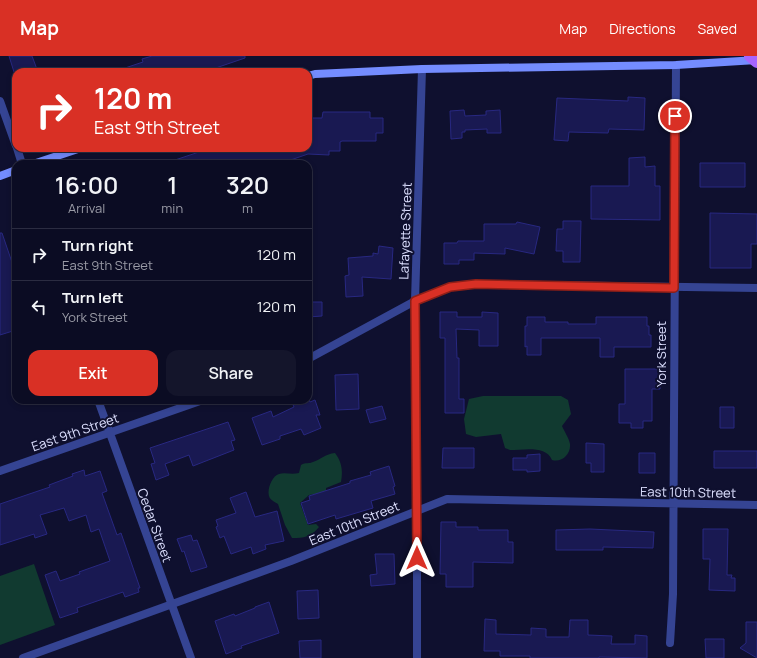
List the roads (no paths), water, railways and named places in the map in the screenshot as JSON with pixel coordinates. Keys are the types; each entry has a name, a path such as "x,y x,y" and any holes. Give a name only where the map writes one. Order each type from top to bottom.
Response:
{"street":[{"path":"312,75 422,70 676,65 755,60"},
{"name":"York Street","path":"670,643 673,594 676,65"},
{"name":"Lafayette Street","path":"417,658 415,301 422,70"},
{"path":"0,101 12,136"},
{"path":"45,160 69,152"},
{"path":"0,176 12,172"},
{"path":"312,357 415,301 450,287 476,284 757,288"},
{"name":"Cedar Street","path":"99,404 191,658"},
{"name":"East 9th Street","path":"0,471 192,404"},
{"name":"East 10th Street","path":"23,658 291,561 447,499 673,504 757,504"}]}
